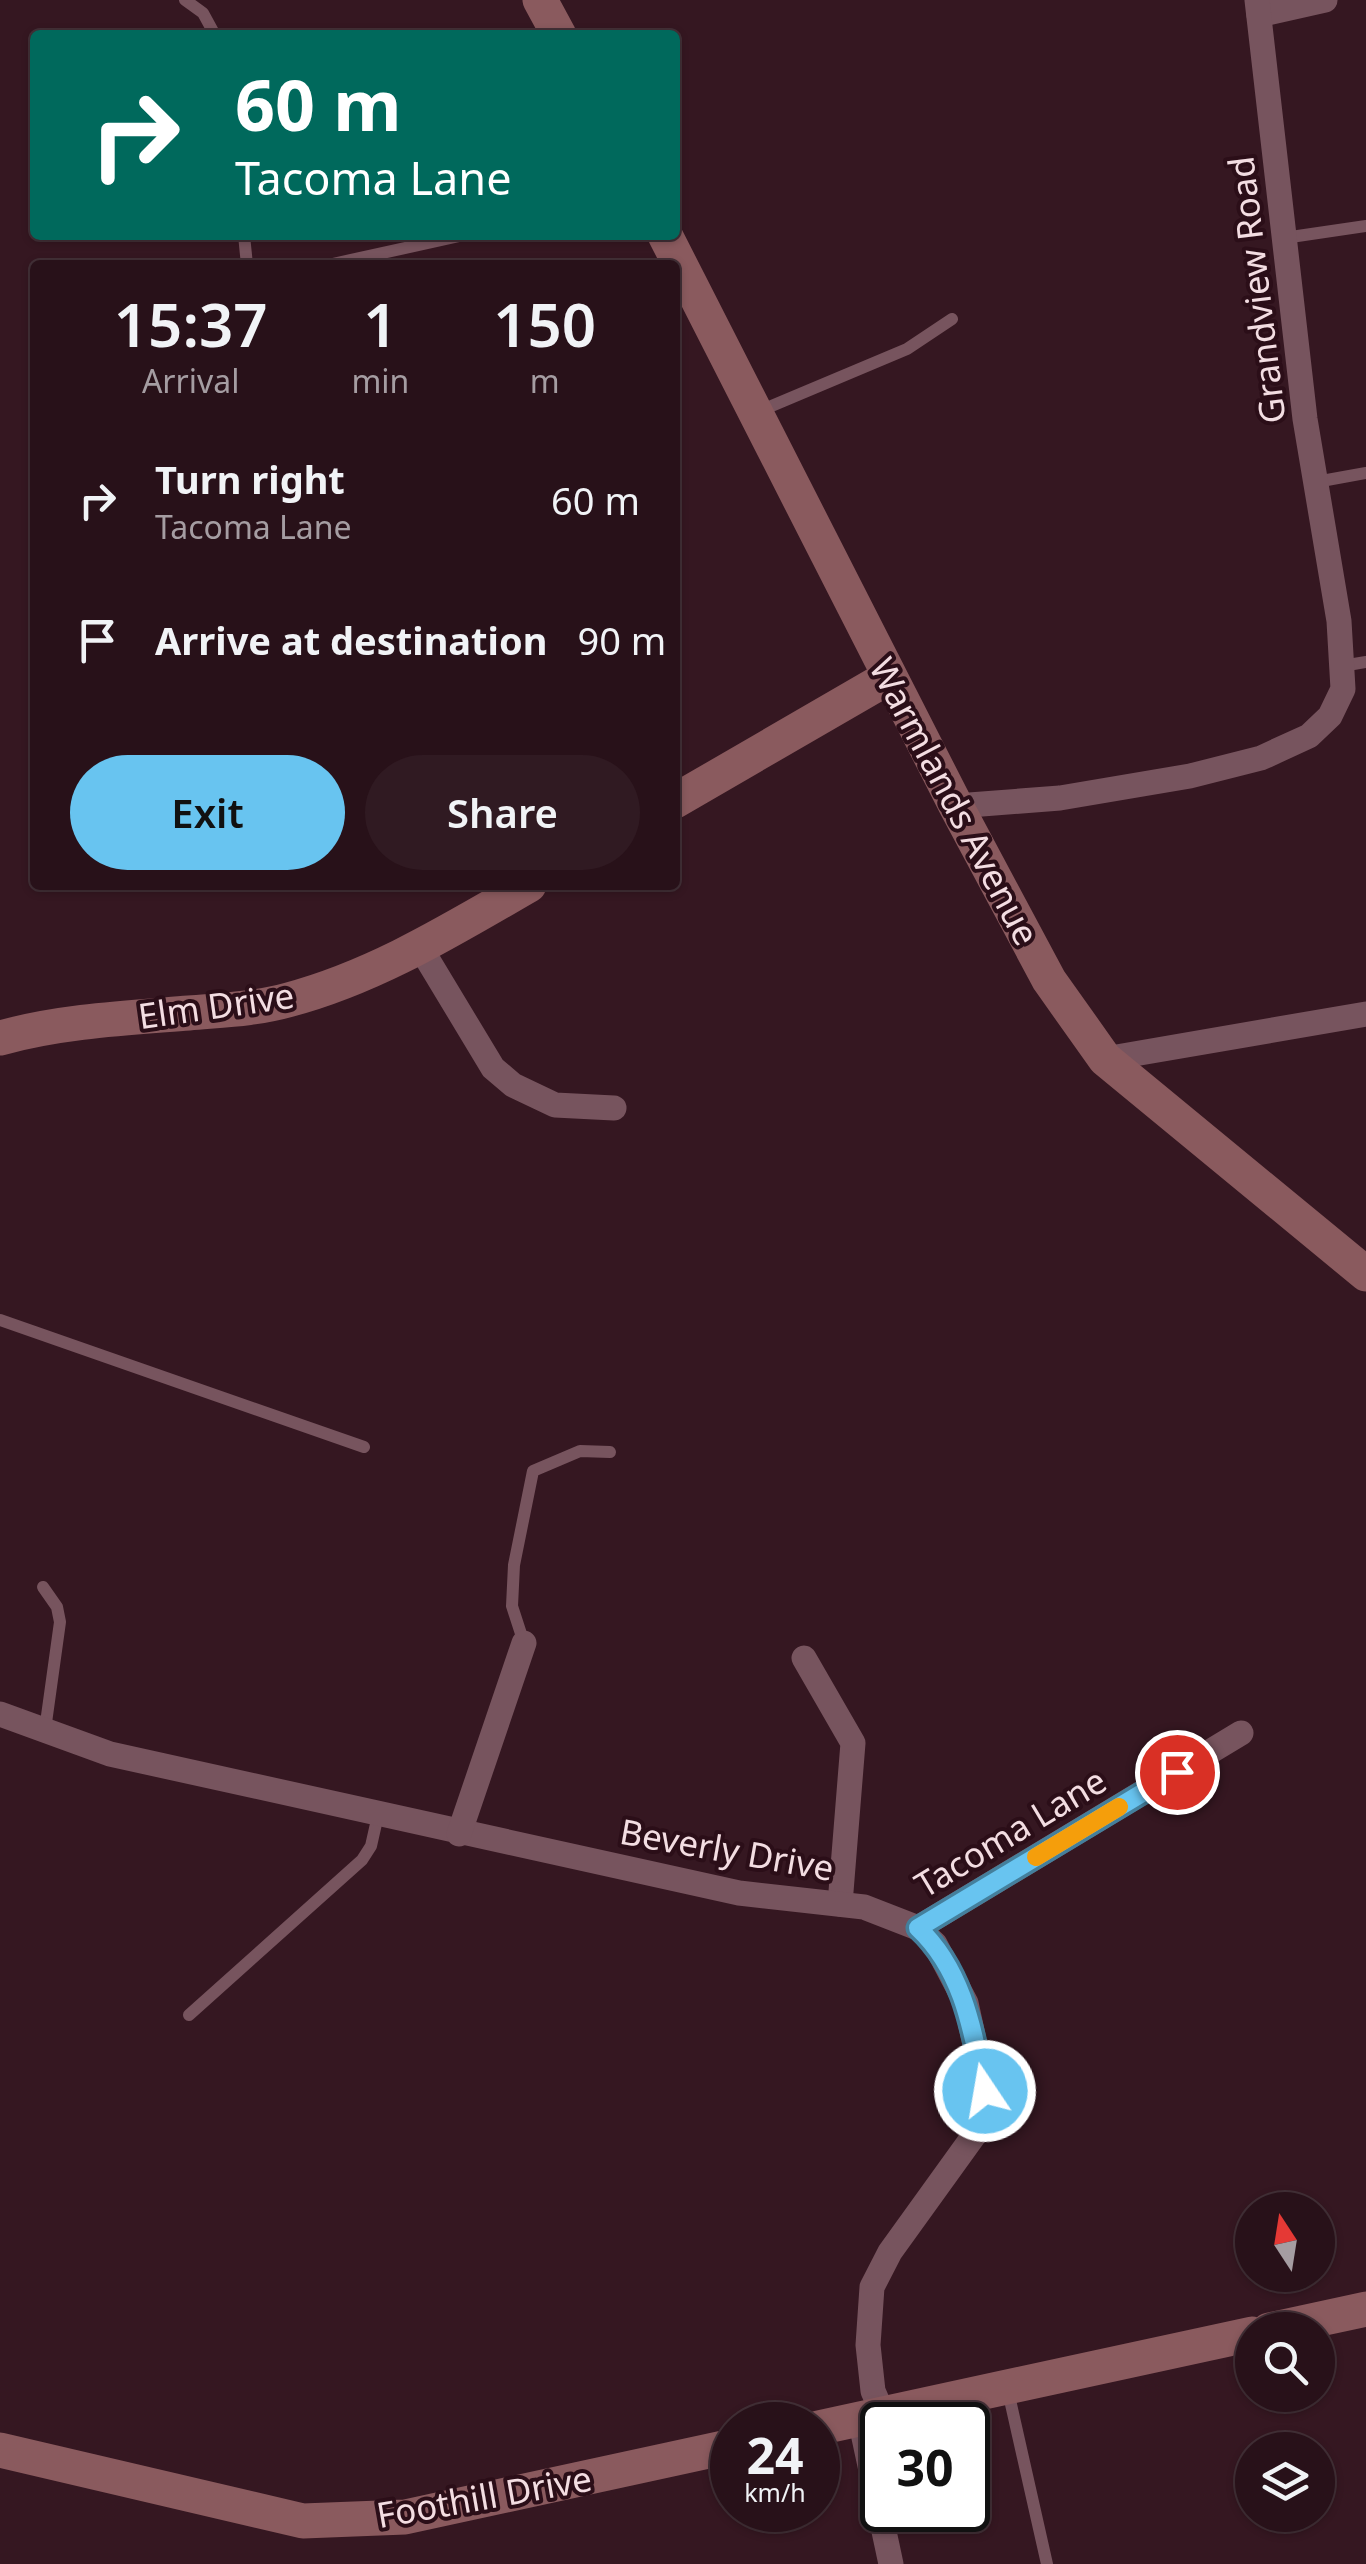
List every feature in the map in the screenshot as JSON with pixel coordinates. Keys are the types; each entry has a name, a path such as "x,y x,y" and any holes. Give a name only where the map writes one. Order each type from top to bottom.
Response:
{"street":[{"path":"540,0 556,30"},
{"path":"1258,8 1325,0"},
{"name":"Grandview Road","path":"956,806 1060,798 1190,776 1261,758 1308,736 1330,716 1354,664 1339,621 1305,418 1258,8"},
{"name":"Warmlands Avenue","path":"680,266 1049,980 1105,1059 1366,1274"},
{"path":"680,798 889,677"},
{"name":"Elm Drive","path":"0,1038 70,1024 249,1008 286,1000 359,977 519,890"},
{"path":"420,947 493,1068 513,1084 555,1105 614,1108"},
{"path":"1105,1059 1366,1014"},
{"path":"459,1834 524,1642"},
{"path":"804,1658 853,1742 840,1904"},
{"name":"Beverly Drive","path":"0,1714 110,1754 459,1834 739,1892 864,1906 918,1928"},
{"name":"Tacoma Lane","path":"918,1928 1242,1733"},
{"path":"872,2402 868,2344 872,2287 890,2252 975,2134 985,2091 966,2003 935,1944 918,1928"},
{"path":"1335,2316 1366,2309"},
{"path":"940,2402 1235,2338"},
{"name":"Foothill Drive","path":"0,2450 303,2520 405,2517 710,2451"},
{"path":"887,2532 891,2564"}],"lane":[{"path":"185,0 203,13 212,30"},
{"path":"1284,238 1366,226"},
{"path":"351,260 441,240"},
{"path":"755,413 907,348 952,319"},
{"path":"1316,482 1366,473"},
{"path":"0,1320 364,1447"},
{"path":"524,1642 512,1606 513,1578 533,1471 580,1451 610,1452"},
{"path":"42,1587 57,1606 60,1622 45,1730"},
{"path":"189,2015 362,1860 371,1846 378,1815"},
{"path":"1008,2387 1047,2564"}],"slow traffic":[{"path":"1036,1857 1119,1807"}],"route":[{"path":"985,2091 966,2003 935,1944 918,1928 1177,1772"}]}
